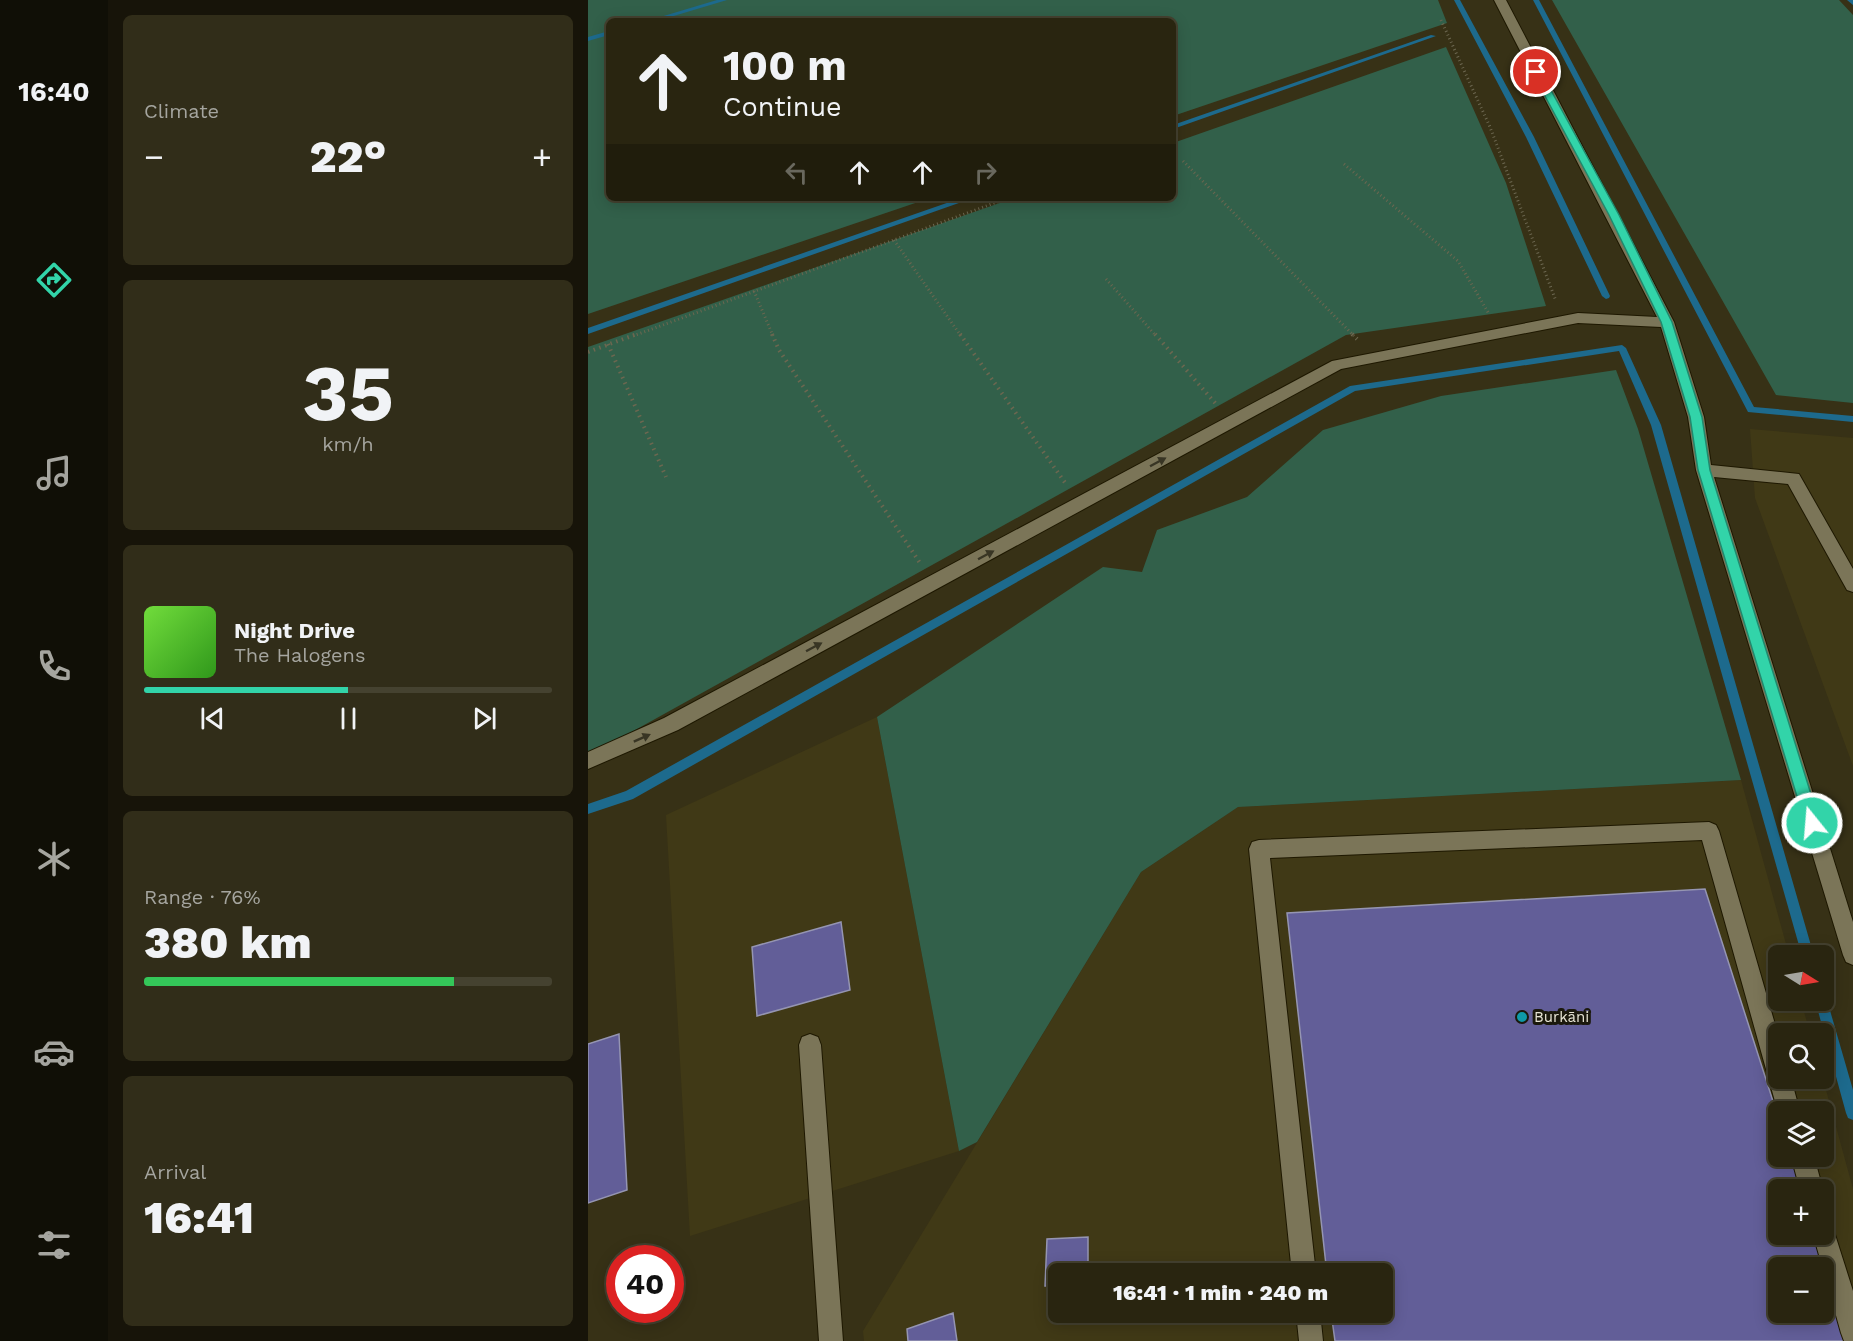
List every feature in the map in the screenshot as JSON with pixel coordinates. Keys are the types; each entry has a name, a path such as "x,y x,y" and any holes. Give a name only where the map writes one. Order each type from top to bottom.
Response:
{"street":[{"path":"1500,0 1667,322 1696,417 1704,470 1853,955"},
{"path":"588,761 671,724 1337,366 1578,318 1667,322"},
{"path":"1704,470 1793,478 1853,585"},
{"path":"1303,1263 1259,849 1709,831 1768,1038"},
{"path":"810,1045 831,1341"},
{"path":"1827,1245 1853,1334"},
{"path":"1309,1323 1311,1341"}],"path":[{"path":"1441,20 1490,127 1564,321"},
{"path":"1184,161 1374,357"},
{"path":"1344,164 1458,261 1500,333"},
{"path":"588,352 1000,201"},
{"path":"894,240 1081,504"},
{"path":"1106,279 1232,422"},
{"path":"754,291 779,350 934,583"},
{"path":"608,344 666,477"}],"shaded area":[{"path":"1750,429 1853,438 1853,766 1755,498"},
{"path":"877,717 959,1151 690,1236 666,815"},
{"path":"1741,780 1786,945 1768,945 1768,1011 1804,1011 1807,1023 1768,1023 1768,1089 1826,1089 1829,1101 1768,1101 1768,1167 1834,1167 1834,1119 1853,1189 1853,1341 864,1341 863,1331 1141,872 1238,807"}],"green space":[{"path":"588,0 1438,0 1447,23 1176,115 1176,18 606,18 606,201 921,201 588,314"},
{"path":"1552,0 1839,0 1853,15 1853,403 1776,395"},
{"path":"1446,47 1506,183 1546,306 1346,335 601,749 588,754 588,347 1005,201 1176,201 1176,142"},
{"path":"1616,370 1638,429 1741,780 1238,807 1141,872 977,1142 959,1151 877,717 1103,567 1142,572 1157,530 1247,497 1323,430 1441,396"}],"building":[{"name":"Burkāni","path":"1705,889 1773,1101 1768,1101 1768,1167 1794,1167 1798,1179 1768,1179 1768,1245 1818,1245 1822,1257 1768,1257 1768,1323 1834,1323 1834,1294 1849,1341 1335,1341 1333,1323 1393,1323 1393,1263 1326,1263 1287,913"},
{"path":"841,922 850,990 757,1016 752,947"},
{"path":"619,1034 627,1190 588,1203 588,1044"},
{"path":"1088,1237 1088,1263 1048,1263 1048,1286 1045,1286 1047,1239"},
{"path":"953,1313 957,1341 908,1341 907,1329"}],"waterway":[{"path":"661,18 724,0"},
{"path":"1457,0 1530,137 1606,296"},
{"path":"1536,0 1751,410 1853,419"},
{"path":"1850,0 1853,3"},
{"path":"588,39 606,34"},
{"path":"1176,126 1433,36"},
{"path":"588,331 960,201"},
{"path":"588,809 629,795 1353,388 1622,348 1656,425 1805,945"},
{"path":"1824,1011 1853,1113"}],"place":[{"name":"Burkāni","path":"1522,1017"}],"route":[{"path":"1536,72 1614,215 1667,322 1696,417 1704,470 1812,823"}]}
